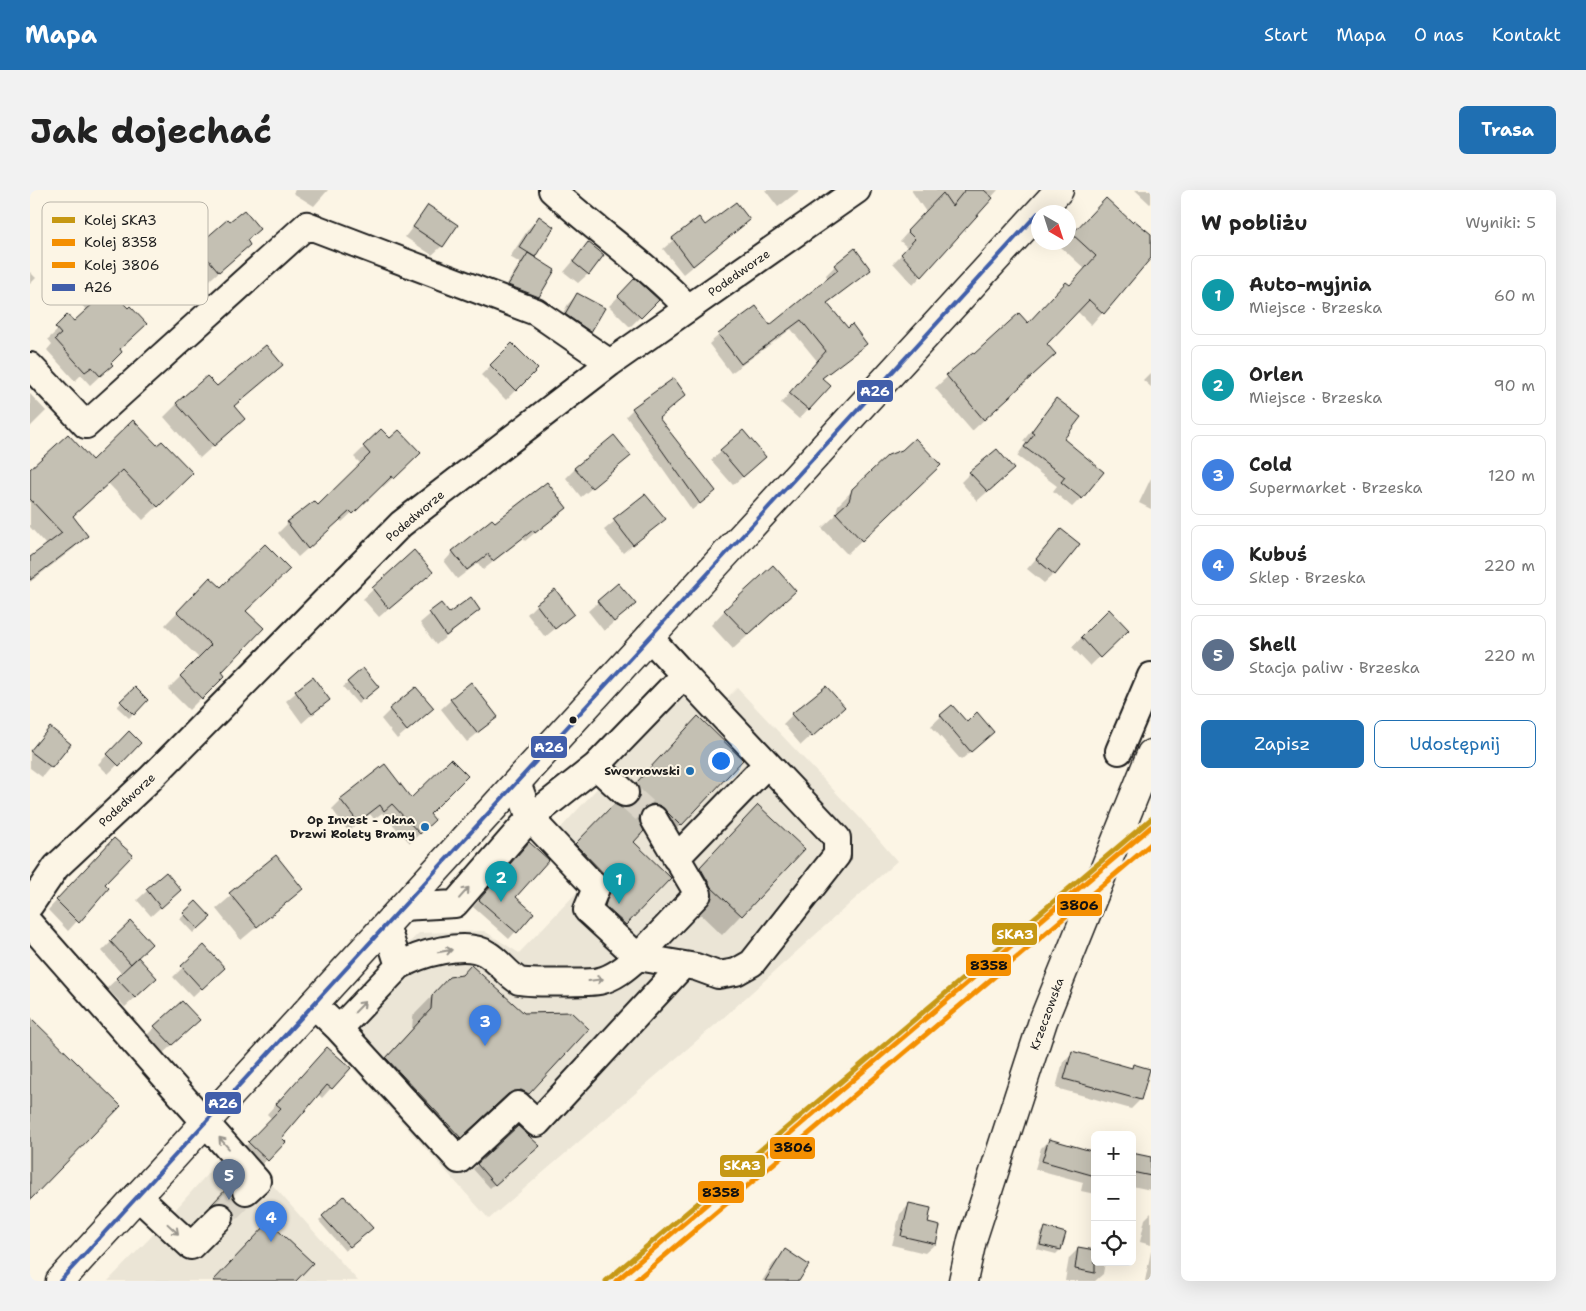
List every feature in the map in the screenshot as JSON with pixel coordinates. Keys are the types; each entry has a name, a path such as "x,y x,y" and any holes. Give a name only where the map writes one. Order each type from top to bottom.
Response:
{"main road":[{"path":"1046,205 1059,190"},
{"path":"60,1281 517,782 648,636 1031,222"},
{"name":"Krzeczowska","path":"963,1281 967,1255 1043,1021 1151,754"}],"street":[{"path":"552,190 575,212 663,283 688,308"},
{"name":"Podedworze","path":"30,905 56,867 150,779 401,524 610,363 858,190"},
{"path":"30,366 86,425 307,225 536,312 610,363"},
{"path":"517,782 530,818 596,888 586,910 638,958 683,965 718,975 736,972 752,963 836,855 836,838 648,636"},
{"path":"399,966 394,916 455,904 530,818 596,766 684,675"},
{"path":"1120,751 1151,676"},
{"path":"676,858 767,764"},
{"path":"596,766 625,793"},
{"path":"338,1029 399,966 410,959 427,954 460,948 485,952 521,982 599,982 622,971 638,958 698,894 654,820"},
{"path":"30,924 257,1181 246,1191"},
{"path":"313,1004 459,1160 518,1105 537,1123 683,965"},
{"path":"137,1196 191,1246 220,1217"}],"shaded area":[{"path":"737,688 861,819 897,861 722,1019 489,1219 319,1030 419,933 484,931 519,953 580,889 559,870 558,831 681,697 725,700"},
{"path":"235,1143 358,1281 108,1281 150,1238"}],"building":[{"path":"965,190 984,190 993,198 922,277 901,254 915,239 907,231 943,193 952,206"},
{"path":"1106,198 1132,222 1134,220 1151,234 1151,258 1104,314 1089,300 1047,344 1056,354 984,420 946,375 973,352 974,354 1019,313 1028,323 1066,282 1070,285 1096,256 1076,238 1076,230"},
{"path":"736,202 750,220 693,266 672,238 699,217 705,225"},
{"path":"428,205 458,225 443,247 413,227"},
{"path":"244,210 260,229 247,240 250,245 219,272 208,259 208,236 228,219 230,221"},
{"path":"539,216 554,227 535,257 519,247"},
{"path":"588,242 604,255 589,275 573,262"},
{"path":"855,248 871,270 827,303 848,328 852,324 867,344 822,378 831,386 809,410 789,393 826,351 801,320 741,364 718,334 756,306 770,325 838,270 834,265"},
{"path":"528,253 555,270 539,297 508,285"},
{"path":"635,278 659,300 641,318 618,296"},
{"path":"577,293 605,308 591,332 565,314"},
{"path":"92,305 125,305 128,308 130,306 147,324 120,349 122,352 111,363 113,365 100,376 92,367 85,372 55,339 61,334 55,327 67,315 74,321"},
{"path":"512,343 538,369 516,391 490,365"},
{"path":"266,345 283,365 234,406 245,419 214,446 176,403 207,376 217,386"},
{"path":"674,378 686,395 659,418 716,491 700,504 632,408"},
{"path":"1056,398 1081,417 1064,439 1104,472 1082,499 1061,482 1065,477 1024,447 1034,434 1031,432"},
{"path":"133,420 157,445 162,441 193,473 158,507 123,470 73,516 88,536 30,580 30,557 62,533 30,499 30,469 68,434 92,460"},
{"path":"381,429 390,438 399,430 421,453 394,479 392,476 353,514 350,511 308,549 287,522 314,501 318,505 370,454 363,446"},
{"path":"743,430 766,457 743,477 720,450"},
{"path":"614,435 631,456 592,488 574,468"},
{"path":"915,438 941,465 862,541 836,513 849,501 852,489 888,455 902,450"},
{"path":"997,449 1014,469 988,492 969,472"},
{"path":"547,482 567,508 535,533 533,530 493,561 488,554 467,570 452,551 492,519 495,522"},
{"path":"645,494 666,519 633,545 613,519"},
{"path":"1061,529 1080,544 1055,575 1036,559"},
{"path":"265,544 290,569 246,611 264,628 222,672 225,676 202,699 180,676 211,645 177,612 210,577 221,587"},
{"path":"414,550 433,572 389,609 372,588"},
{"path":"773,565 796,591 748,635 724,610"},
{"path":"618,583 636,604 614,622 597,601"},
{"path":"555,589 574,614 555,629 536,604"},
{"path":"471,597 480,610 446,636 429,612 441,603 449,613"},
{"path":"1109,609 1129,630 1100,658 1081,637"},
{"path":"363,668 379,687 363,700 347,682"},
{"path":"313,677 330,700 312,714 295,691"},
{"path":"471,682 498,717 477,733 450,699"},
{"path":"826,686 845,707 812,737 791,714"},
{"path":"135,687 148,700 134,715 120,701"},
{"path":"416,687 434,708 407,731 389,709"},
{"path":"952,705 967,722 977,712 994,732 971,752 940,715"},
{"path":"698,716 743,760 681,826 661,806 653,804 646,806 641,811 639,820 644,831 634,842 671,878 626,925 605,906 612,882 575,844 614,804 622,808 636,804 640,796 636,783"},
{"path":"50,727 71,744 52,768 30,751"},
{"path":"129,731 141,743 119,766 107,754"},
{"path":"451,759 468,776 430,814 435,820 420,834 392,804 384,811 380,805 358,822 340,799 385,764 411,798"},
{"path":"758,805 805,849 742,916 711,887 700,867"},
{"path":"114,838 133,855 105,884 109,888 79,923 56,900"},
{"path":"529,842 549,860 516,897 534,913 517,933 479,900"},
{"path":"276,855 303,889 257,927 229,893"},
{"path":"166,872 181,890 161,908 146,889"},
{"path":"196,901 211,917 198,929 183,913"},
{"path":"131,921 152,944 131,964 110,941"},
{"path":"204,945 225,968 202,989 181,966"},
{"path":"138,957 157,978 135,998 116,978"},
{"path":"471,965 524,1013 571,1012 589,1029 529,1094 521,1090 508,1094 461,1138 386,1058 431,1009 432,995 449,977 462,975"},
{"path":"182,1001 200,1020 172,1045 154,1026"},
{"path":"30,1017 121,1106 30,1200"},
{"path":"327,1047 351,1068 332,1089 327,1085 282,1138 286,1142 268,1161 248,1142 281,1108 276,1104"},
{"path":"1072,1051 1132,1068 1133,1064 1150,1069 1141,1100 1064,1079"},
{"path":"518,1126 540,1146 495,1185 477,1164"},
{"path":"1049,1139 1091,1151 1091,1175 1042,1161"},
{"path":"1136,1154 1151,1157 1151,1176 1136,1173"},
{"path":"235,1180 231,1194 239,1204 233,1210 223,1202 210,1206"},
{"path":"344,1196 373,1228 350,1247 322,1216"},
{"path":"909,1203 931,1208 928,1223 940,1226 936,1244 901,1236"},
{"path":"269,1222 313,1263 296,1281 213,1281"},
{"path":"1045,1227 1066,1233 1061,1250 1040,1245"},
{"path":"1078,1247 1091,1249 1091,1266 1095,1266 1095,1273 1075,1269"},
{"path":"785,1249 809,1265 799,1281 765,1281"}],"tunnel":[{"path":"625,793 654,819"},
{"path":"220,1217 246,1191"}],"rail line":[{"name":"SKA3","path":"606,1281 1151,819"},
{"name":"8358","path":"616,1281 1151,827"},
{"name":"3806","path":"635,1281 1151,844"}],"transit line":[{"name":"A26","path":"60,1281 1031,221"}],"place":[{"name":"Swornowski","path":"690,771"},
{"name":"Op Invest - Okna Drzwi Rolety Bramy","path":"425,827"},
{"name":"Orlen","path":"501,902"},
{"name":"Auto-myjnia","path":"619,904"},
{"name":"Cold","path":"485,1046"},
{"name":"Shell","path":"229,1200"},
{"name":"Kubuś","path":"271,1242"}]}
